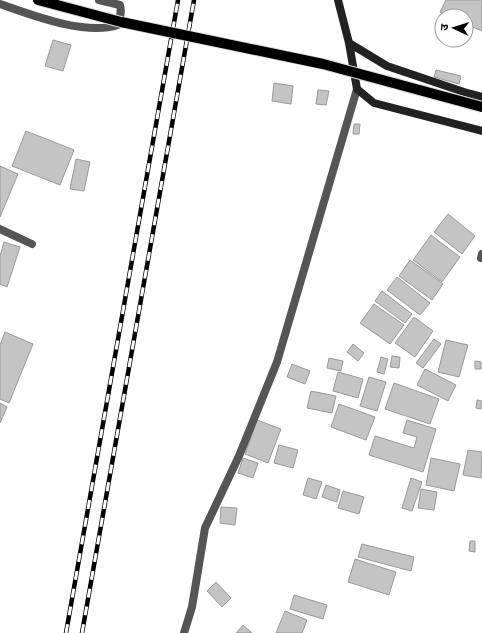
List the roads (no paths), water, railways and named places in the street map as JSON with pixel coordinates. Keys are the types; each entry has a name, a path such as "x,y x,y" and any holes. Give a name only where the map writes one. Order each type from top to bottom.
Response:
{"main road":[{"path":"38,0 121,22 323,64 482,107"},
{"path":"338,0 349,43 357,89 374,104 482,132"},
{"path":"349,43 387,66 482,97"}],"street":[{"path":"0,4 52,21 74,25 100,28 118,24 122,10 120,5 99,0"},
{"path":"184,633 192,607 205,528 239,456 277,362 357,89"},
{"path":"0,229 32,244"}],"railway":[{"path":"66,633 178,0"},
{"path":"82,633 194,0"}]}
